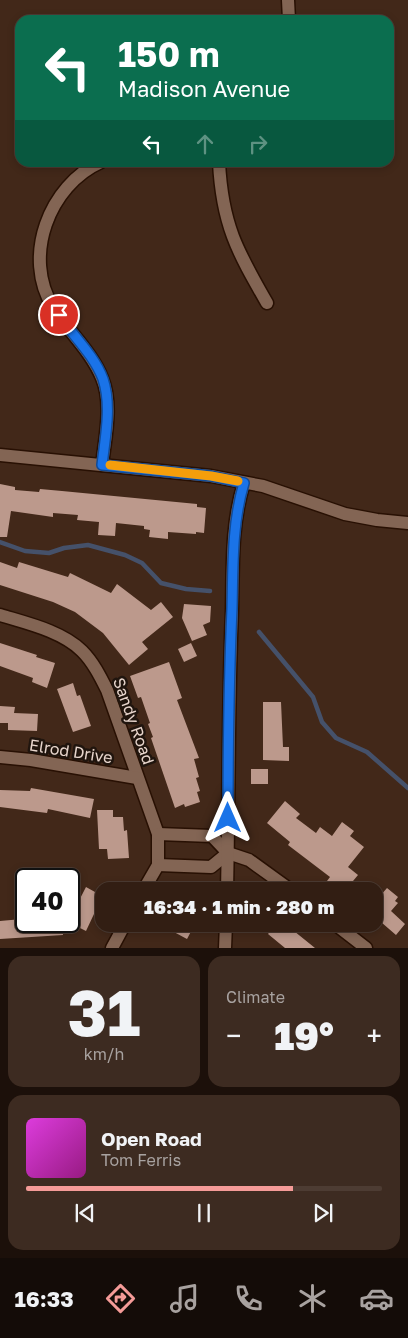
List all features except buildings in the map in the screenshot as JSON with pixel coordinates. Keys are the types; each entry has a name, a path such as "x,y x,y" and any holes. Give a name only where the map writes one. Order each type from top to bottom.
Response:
{"street":[{"path":"288,0 289,15"},
{"path":"93,167 77,177 57,201 47,218 41,238 40,256 43,282 52,306 95,362 103,379 107,404 102,465"},
{"path":"219,167 222,198 231,235 240,256 267,303"},
{"path":"0,455 211,476 263,486 345,514 408,523"},
{"path":"226,882 228,730 234,554 236,518 244,483"},
{"name":"Sandy Road","path":"0,615 58,634 81,650 96,668 107,690 158,834 158,866"},
{"name":"Elrod Drive","path":"0,757 31,760 138,778"},
{"path":"158,834 212,836 228,852 249,860 280,882"},
{"path":"148,882 158,866 211,867 228,852"},
{"path":"112,948 121,932"},
{"path":"225,948 226,932"},
{"path":"345,932 366,948"}],"waterway":[{"path":"0,542 25,551 49,553 64,548 88,545 125,555 142,563 161,583 186,589 210,591"},
{"path":"259,632 313,697 322,722 336,738 367,752 408,788"}],"slow traffic":[{"path":"110,465 211,476 238,481"}],"route":[{"path":"59,315 95,362 103,379 107,397 107,418 102,465 211,476 244,483 236,518 234,554 228,730 228,818"}]}
